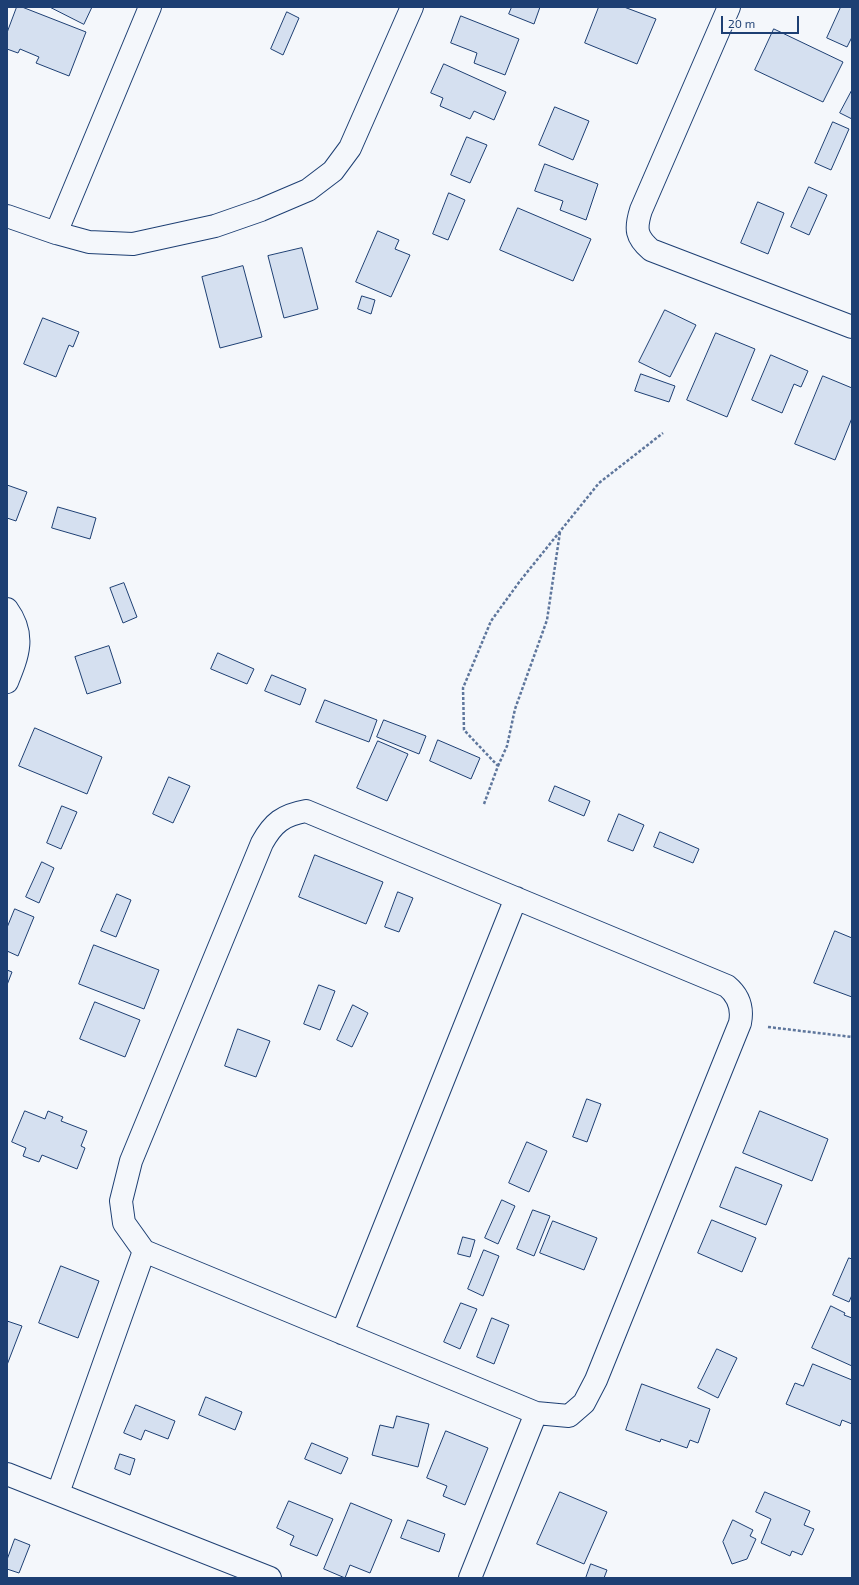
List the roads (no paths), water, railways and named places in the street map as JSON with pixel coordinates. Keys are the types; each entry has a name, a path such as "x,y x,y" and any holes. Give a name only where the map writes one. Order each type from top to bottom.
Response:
{"street":[{"path":"56,233 150,7"},
{"path":"7,216 56,233 89,242 134,244 215,226 261,210 308,190 333,172 350,148 412,7"},
{"path":"729,7 641,210 637,222 638,235 651,250 852,328"},
{"path":"7,609 13,618 19,635 16,659 7,682"},
{"path":"306,811 516,898 727,986 739,1000 742,1015 605,1358 584,1403 568,1416 536,1413 144,1251 124,1223 121,1201 131,1161 262,843 270,829 288,816 306,811"},
{"path":"342,1333 516,898"},
{"path":"58,1493 144,1251"},
{"path":"470,1578 536,1413"},
{"path":"7,1474 270,1578"}]}
